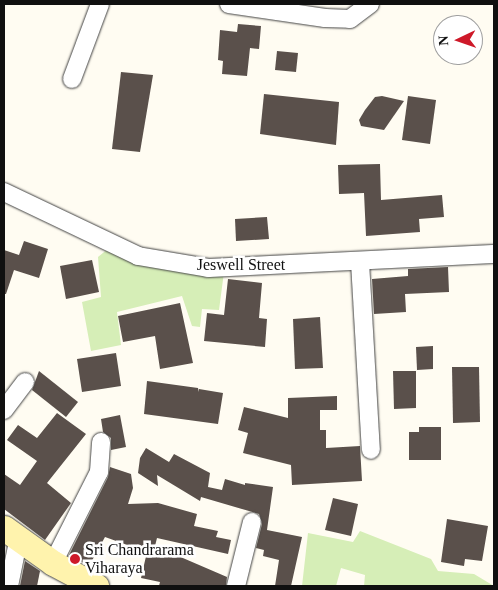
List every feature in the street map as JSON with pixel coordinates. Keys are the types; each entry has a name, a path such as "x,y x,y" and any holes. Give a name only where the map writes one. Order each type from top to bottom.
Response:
{"main road":[{"path":"11,532 53,563 96,586"}],"street":[{"path":"72,79 100,4"},
{"path":"229,4 325,18 350,18 370,4"},
{"name":"Jeswell Street","path":"4,192 138,256 208,268 494,254"},
{"path":"360,262 371,450"},
{"path":"4,410 25,382"},
{"path":"53,563 99,472 101,442"},
{"path":"236,586 252,522"},
{"path":"9,586 11,532"}],"green space":[{"path":"109,248 224,272 219,310 202,309 200,327 192,326 182,296 117,312 121,345 91,351 82,302 101,297 98,257"},
{"path":"360,531 431,559 438,571 474,574 494,586 364,586 365,575 341,568 336,586 302,586 308,533 353,542"}],"building":[{"path":"238,24 261,26 259,49 250,48 247,76 222,74 223,61 218,60 220,30 237,32"},
{"path":"277,51 298,53 296,72 275,70"},
{"path":"121,72 153,75 140,152 112,149"},
{"path":"264,94 339,102 336,145 260,134"},
{"path":"382,96 404,101 384,130 361,126 359,120 365,110 375,97"},
{"path":"408,96 436,100 430,144 402,140"},
{"path":"380,164 381,200 442,195 444,217 419,219 420,232 366,236 364,193 339,194 338,165"},
{"path":"267,217 269,239 236,241 235,219"},
{"path":"24,241 48,249 39,278 14,270 6,294 4,294 4,250 19,255"},
{"path":"92,260 99,292 66,299 60,266"},
{"path":"448,267 449,292 405,294 406,312 374,314 372,279 408,276 408,269"},
{"path":"228,279 262,283 259,318 267,319 265,347 204,341 207,313 224,315"},
{"path":"180,303 193,363 160,369 155,336 123,342 118,316"},
{"path":"320,317 323,368 295,369 293,319"},
{"path":"433,346 433,369 417,370 416,347"},
{"path":"116,353 121,386 82,392 77,359"},
{"path":"452,367 479,367 480,422 453,423"},
{"path":"39,371 78,402 66,417 32,390"},
{"path":"393,371 416,371 416,408 394,409"},
{"path":"147,381 198,388 199,392 199,389 223,393 218,424 144,414"},
{"path":"337,396 337,410 320,410 320,430 326,430 326,448 360,446 362,481 292,485 291,465 243,453 248,433 238,430 244,407 288,418 288,398"},
{"path":"57,413 86,434 47,483 71,503 45,540 4,509 4,474 20,485 37,461 7,440 18,425 37,438"},
{"path":"120,415 126,447 111,450 111,438 103,432 101,419"},
{"path":"419,427 441,427 441,460 409,460 409,432 419,432"},
{"path":"146,448 169,462 174,454 210,473 208,487 222,490 225,479 245,485 245,483 273,487 267,530 302,537 291,586 275,586 279,560 263,556 264,550 256,548 262,524 259,514 201,497 200,501 157,475 158,486 138,473 140,458"},
{"path":"110,467 131,474 133,488 128,504 158,503 197,514 194,526 218,531 216,537 231,540 228,554 157,538 155,546 227,577 226,586 159,586 160,582 141,578 147,552 105,537 89,566 69,555 108,477"},
{"path":"333,498 358,504 351,536 325,530"},
{"path":"447,519 488,526 482,561 465,559 464,566 441,562"},
{"path":"25,561 40,571 37,586 20,586"}],"place":[{"name":"Sri Chandrarama Viharaya","path":"75,559"}]}
